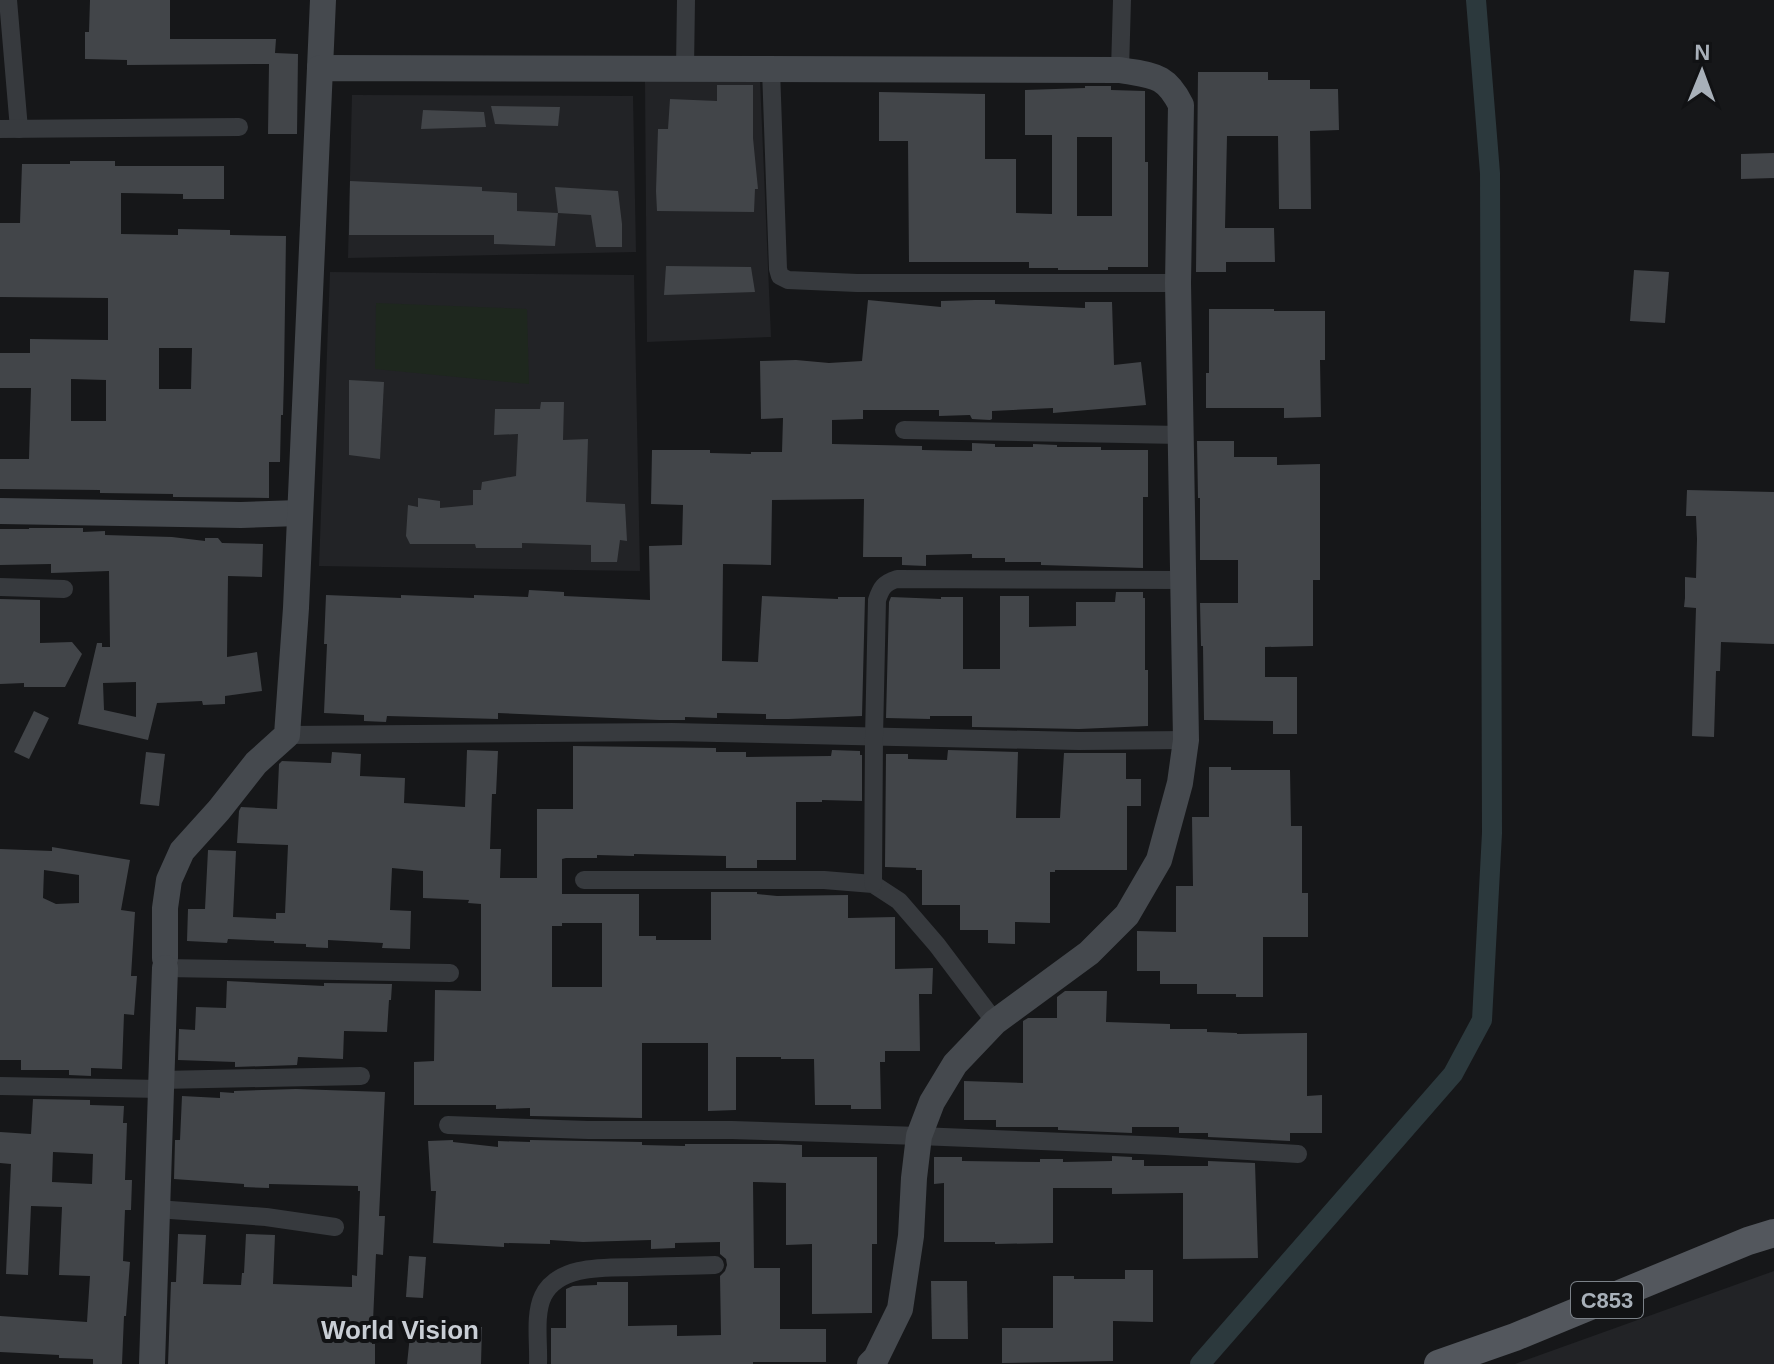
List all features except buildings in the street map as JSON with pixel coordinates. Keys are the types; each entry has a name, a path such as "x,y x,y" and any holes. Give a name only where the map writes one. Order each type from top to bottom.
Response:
{"main road":[{"name":"C853","path":"1438,1364 1515,1337 1774,1233"}],"street":[{"path":"8,0 10,129 239,127"},
{"path":"287,735 295,623 323,0"},
{"path":"685,68 686,0"},
{"path":"1120,70 1122,0"},
{"path":"320,68 1120,70 1159,78 1173,89 1181,105 1178,283 1186,740 1180,783 1159,860 1127,915 1089,953 995,1022 955,1064 932,1102 919,1136 911,1236 900,1309 870,1364"},
{"path":"771,69 780,276 788,280 857,283 1178,283"},
{"path":"904,430 1181,435"},
{"path":"0,511 299,513"},
{"path":"873,884 877,600 887,582 897,579 1183,580"},
{"path":"0,587 64,589"},
{"path":"152,1364 165,908 169,880 182,851 256,763 287,735 672,732 1079,741 1186,740"},
{"path":"584,880 824,880 873,884 899,901 937,945 995,1022"},
{"path":"165,963 450,973"},
{"path":"0,1086 161,1084 361,1076"},
{"path":"448,1125 919,1136 1298,1154"},
{"path":"157,1209 266,1217 335,1227"},
{"path":"538,1364 539,1310 543,1296 551,1284 565,1276 606,1267 715,1265"}],"shaded area":[{"path":"645,80 760,80 771,337 647,342"},
{"path":"352,95 633,96 636,252 348,258"},
{"path":"330,272 634,275 640,571 319,566"},
{"path":"376,303 527,309 529,384 375,369"},
{"path":"1774,1271 1774,1364 1515,1364"}],"waterway":[{"path":"1200,1364 1453,1074 1482,1020 1492,833 1490,173 1476,0"}],"district":[{"name":"World Vision","path":"400,1330"}]}
